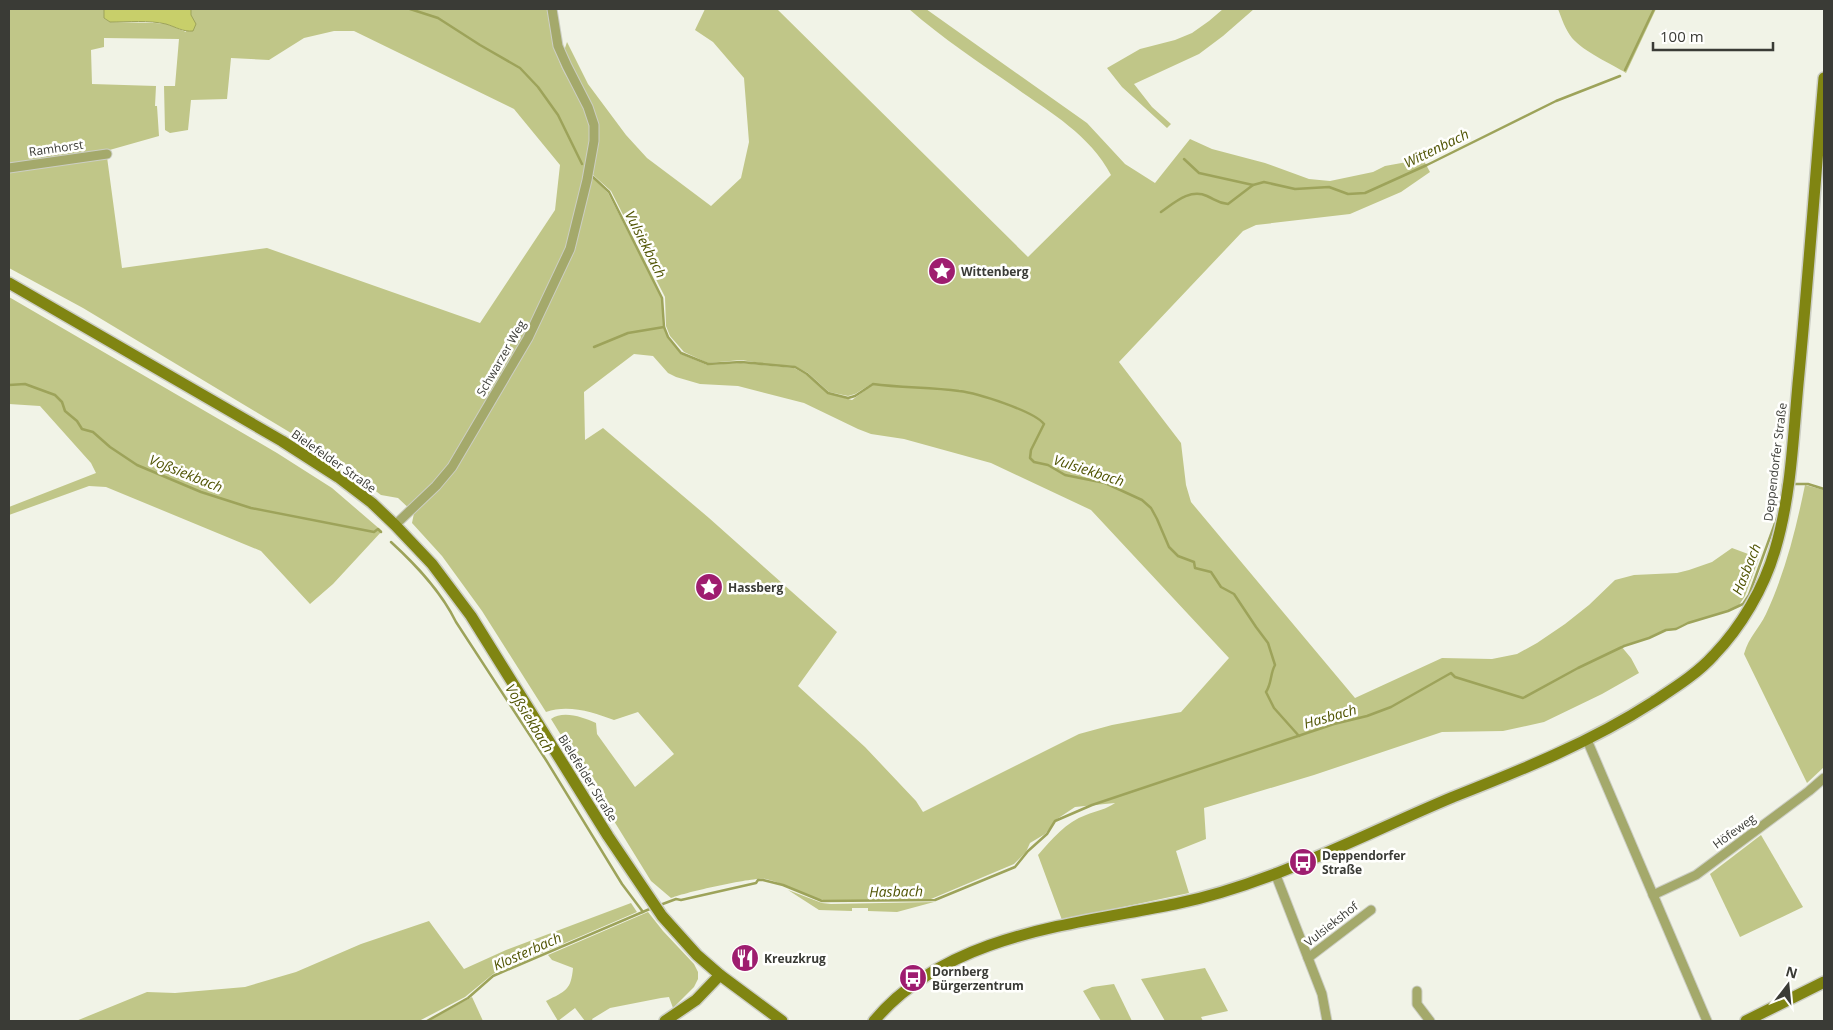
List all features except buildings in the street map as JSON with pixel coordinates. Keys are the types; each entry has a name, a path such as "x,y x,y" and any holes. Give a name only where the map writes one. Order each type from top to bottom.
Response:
{"street":[{"name":"Schwarzer Weg","path":"395,525 436,486 452,467 528,338 570,249 587,180 594,141 594,125 588,107 558,46 552,9"},
{"name":"Deppendorfer Straße","path":"874,1021 898,997 926,977 948,964 983,948 1040,931 1182,902 1230,889 1275,873 1520,770 1587,740 1632,716 1672,690 1715,655 1755,598 1766,575 1781,527 1788,486 1824,78"},
{"name":"Ramhorst","path":"9,168 107,154"},
{"name":"Bielefelder Straße","path":"9,283 282,441 338,477 372,503 432,564 471,616 608,836 655,907 697,955 720,976 782,1021"},
{"path":"1587,740 1706,1021"},
{"name":"Höfeweg","path":"1653,895 1696,875 1824,778"},
{"name":"Vulsiekshof","path":"1275,873 1322,994 1327,1021"},
{"name":"Vulsiekshof","path":"1308,958 1370,910"},
{"path":"666,1021 696,1000 720,976"},
{"path":"1746,1021 1824,982"},
{"path":"1417,991 1417,1004 1430,1021"}],"shaded area":[{"path":"9,9 104,9 104,18 110,22 167,24 186,32 191,9 547,9 559,61 583,104 588,117 591,134 592,177 608,193 662,298 663,327 668,338 681,354 707,365 741,363 794,368 807,375 827,393 852,400 875,383 848,396 829,392 808,373 794,366 741,360 708,363 684,352 670,336 666,326 665,297 611,191 592,174 598,142 564,51 567,42 588,84 626,135 647,158 711,206 741,178 749,142 744,78 713,42 695,30 705,9 777,9 1028,257 1111,175 1092,148 1069,126 975,60 909,9 926,9 1087,123 1125,164 1155,183 1190,139 1212,149 1265,163 1309,179 1330,181 1373,172 1385,166 1418,160 1424,161 1430,172 1401,192 1350,214 1256,225 1243,231 1119,362 1181,443 1186,485 1191,502 1355,698 1442,658 1492,659 1517,654 1565,624 1589,605 1615,580 1634,575 1677,573 1689,570 1712,562 1732,548 1759,558 1745,596 1739,605 1725,612 1684,624 1673,630 1662,631 1645,639 1621,646 1631,658 1639,673 1602,694 1544,722 1503,731 1442,732 1314,775 1204,808 1206,839 1176,851 1189,893 1062,920 1038,855 1072,822 1115,803 1075,807 1057,819 1045,834 1030,843 1026,852 1014,864 931,899 829,901 766,879 719,885 671,898 651,881 551,719 556,716 567,715 596,723 597,734 635,787 674,754 638,712 614,720 572,709 546,712 482,611 442,556 412,523 414,513 398,498 381,495 344,467 291,433 83,308 9,268 9,171 107,157 122,268 267,248 480,323 555,210 560,165 514,109 354,31 334,31 304,38 269,60 231,58 227,99 191,100 188,130 170,133 165,130 164,86 175,86 179,39 104,38 104,47 91,50 92,84 156,86 155,106 157,106 159,136 106,151 9,165","holes":["634,354 653,356 668,373 676,377 700,384 738,386 804,403 871,434 904,439 991,463 1091,510 1229,658 1181,712 1112,725 1079,734 923,812 916,801 865,747 798,686 837,632 709,518 603,428 585,440 584,392"]},
{"path":"104,9 191,9 191,15 196,24 193,31 189,31 159,23 110,22 104,18"},
{"path":"1223,9 1254,9 1199,54 1134,84 1152,107 1171,124 1167,128 1122,87 1107,68 1140,49 1175,40 1192,33"},
{"path":"1558,9 1656,9 1626,73 1590,53 1577,43 1567,31"},
{"path":"9,297 277,453 332,488 382,531 333,584 310,604 261,551 106,487 89,486 9,515 9,507 96,473 91,463 40,406 9,404"},
{"path":"1805,485 1824,490 1824,767 1807,783 1744,654 1766,614 1779,583 1794,534"},
{"path":"1761,835 1803,907 1740,937 1710,874"},
{"path":"788,890 822,903 831,904 934,902 897,912 868,911 868,908 852,908 852,911 819,910"},
{"path":"631,903 637,912 493,974 465,997 419,1021 76,1021 147,992 175,993 245,987 296,972 361,944 429,921 464,969 506,950"},
{"path":"648,912 694,964 698,972 698,979 694,987 673,1008 669,997 610,1008 592,1019 593,1021 585,1021 575,1008 558,1021 546,1001 566,989 571,981 573,968 552,960 548,955"},
{"path":"1205,968 1228,1011 1201,1017 1203,1021 1165,1021 1141,979"},
{"path":"1114,984 1132,1021 1101,1021 1083,991 1092,987"},
{"path":"472,997 483,1021 428,1021"}],"waterway":[{"name":"Vulsiekbach","path":"410,9 438,18 520,68 538,87 558,115 582,164"},
{"name":"Wittenbach","path":"1625,70 1654,9"},
{"name":"Wittenbach","path":"1161,212 1177,201 1194,194 1201,194 1228,204 1253,185 1264,182 1295,189 1329,187 1348,194 1365,193 1427,165 1556,101 1620,76"},
{"name":"Wittenbach","path":"1184,159 1199,173 1253,185"},
{"name":"Vulsiekbach","path":"593,177 609,192 662,298 664,327 668,337 681,353 708,364 741,362 795,367 807,374 828,393 848,398 855,396 873,384 959,391 991,399 1017,408 1044,424 1031,450 1030,458 1034,462 1048,465 1065,475 1105,483 1142,500 1151,508 1169,547 1178,556 1194,562 1195,568 1211,572 1221,587 1234,594 1268,643 1275,665 1266,692 1274,708 1299,736"},
{"name":"Vulsiekbach","path":"594,347 628,333 664,327"},
{"name":"Voßsiekbach","path":"9,385 25,384 55,395 62,402 65,411 77,421 82,429 93,432 110,447 137,465 201,492 251,508 374,532 378,529 381,532"},
{"name":"Hasbach","path":"1782,493 1783,484 1786,484"},
{"name":"Hasbach","path":"1791,484 1808,484 1824,489"},
{"name":"Hasbach","path":"660,905 676,899 681,900 756,883 758,880 783,885 822,901 935,900 1015,867 1028,851 1047,834 1055,821 1092,805 1334,724 1367,716 1391,707 1451,673 1455,677 1523,698 1624,646 1666,630 1676,629 1688,623 1728,611 1743,604 1749,595 1778,515"},
{"name":"Voßsiekbach","path":"391,542 419,569 443,600 546,760 622,884 643,912"},
{"name":"Klosterbach","path":"427,1021 468,998 493,976 652,908"}],"place":[{"name":"Wittenberg","path":"942,271"},
{"name":"Hassberg","path":"709,587"},
{"name":"Deppendorfer Straße","path":"1303,862"},
{"name":"Kreuzkrug","path":"745,958"},
{"name":"Dornberg Bürgerzentrum","path":"913,978"}]}
